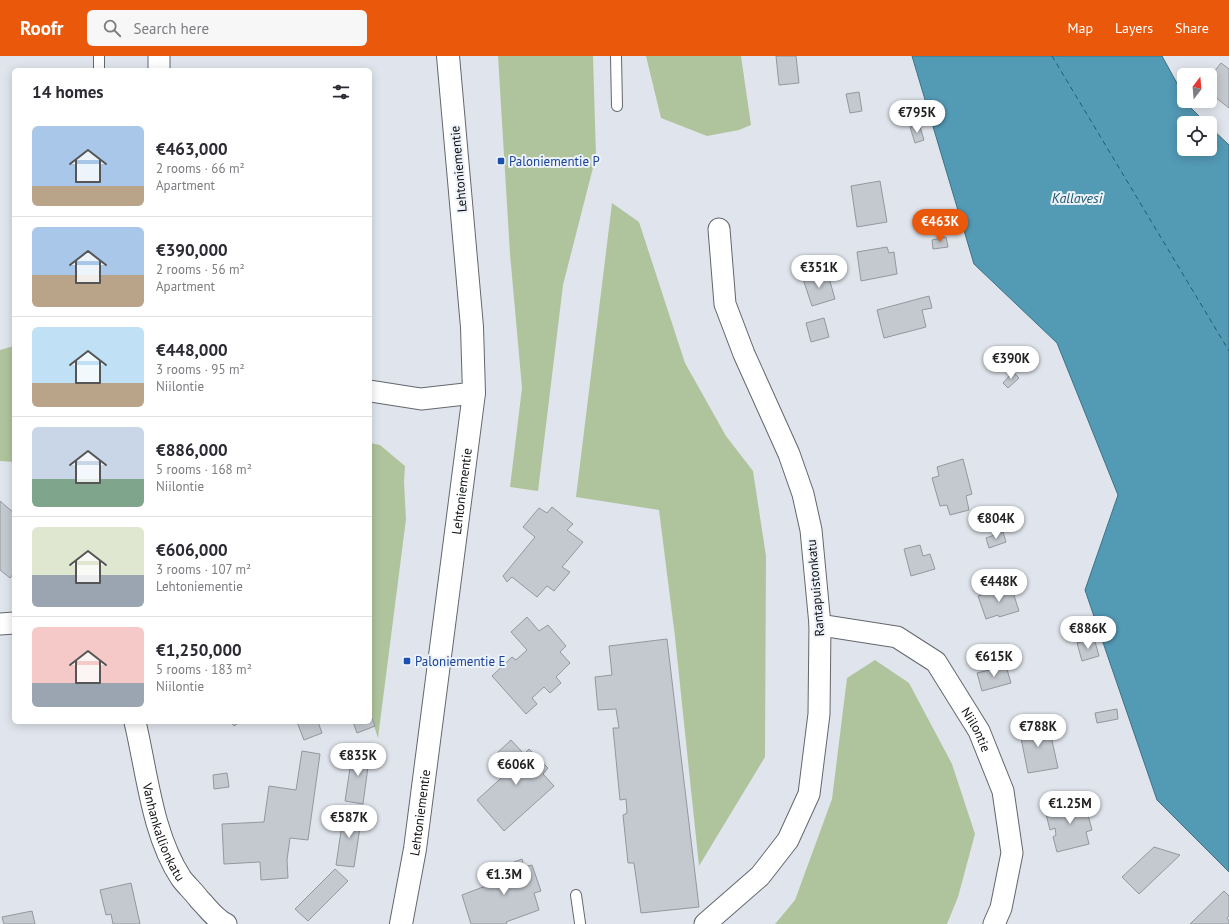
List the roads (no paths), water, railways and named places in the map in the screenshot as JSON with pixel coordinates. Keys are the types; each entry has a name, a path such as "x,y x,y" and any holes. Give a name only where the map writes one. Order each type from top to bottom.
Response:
{"main road":[{"name":"Lehtoniementie","path":"401,924 415,849 474,394 472,327 448,56"}],"street":[{"path":"159,56 159,68"},
{"name":"Rantapuistonkatu","path":"705,924 760,876 788,840 809,794 818,714 820,625 811,530 803,494 789,454 744,354 725,304 719,229"},
{"path":"372,391 421,399 474,394"},
{"path":"0,624 12,623"},
{"name":"Niilontie","path":"820,625 897,637 936,662 979,731 1003,791 1012,853 1001,908 994,924"},
{"name":"Vanhankallionkatu","path":"135,724 154,812 165,847 181,878 208,908 226,924"}],"lane":[{"path":"99,56 99,68"},
{"path":"616,56 617,106"},
{"path":"576,895 580,923"}],"water":[{"name":"Kallavesi","path":"912,56 1162,56 1177,83 1177,108 1191,108 1199,116 1177,116 1177,156 1217,156 1217,134 1229,145 1229,872 1157,800 1085,590 1118,495 1057,343 974,264"}],"place":[{"name":"Paloniementie P","path":"501,161"},
{"name":"Paloniementie E","path":"407,661"}]}
